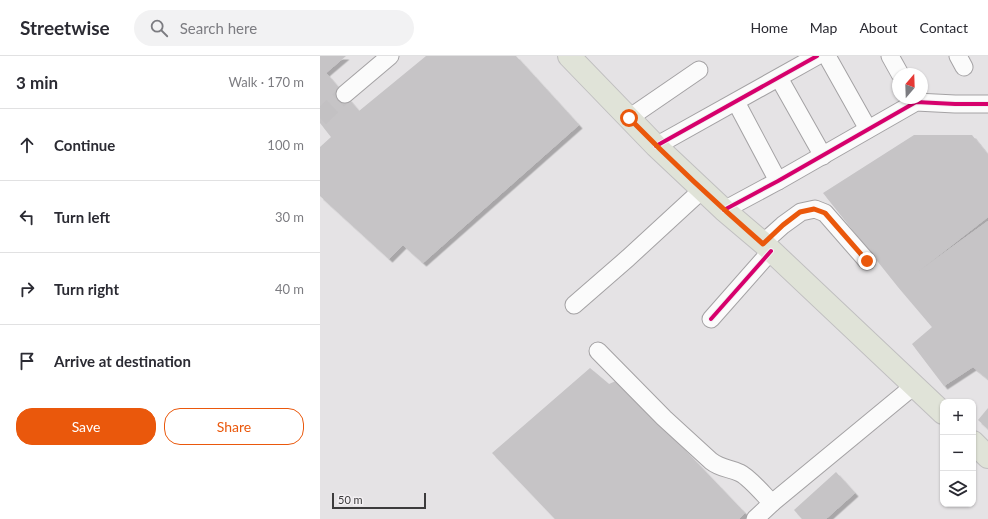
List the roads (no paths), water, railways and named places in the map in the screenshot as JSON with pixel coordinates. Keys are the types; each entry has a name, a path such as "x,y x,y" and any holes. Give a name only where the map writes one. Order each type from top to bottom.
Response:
{"main road":[{"path":"569,56 656,146 724,210 767,247 940,410"},
{"path":"976,445 988,457"}],"street":[{"path":"345,94 390,56"},
{"path":"656,146 817,56"},
{"path":"827,56 868,129"},
{"path":"890,56 897,68"},
{"path":"629,118 698,70"},
{"path":"779,78 822,156"},
{"path":"928,101 955,104 988,104"},
{"path":"736,102 778,181"},
{"path":"724,210 822,156 909,104"},
{"path":"574,305 703,189"},
{"path":"711,319 783,225 800,212 814,209 825,213 867,261"},
{"path":"598,351 664,418 711,461 718,466 744,475 772,503"},
{"path":"755,519 772,503 915,385"}],"tunnel":[{"path":"320,118 345,94"}]}
